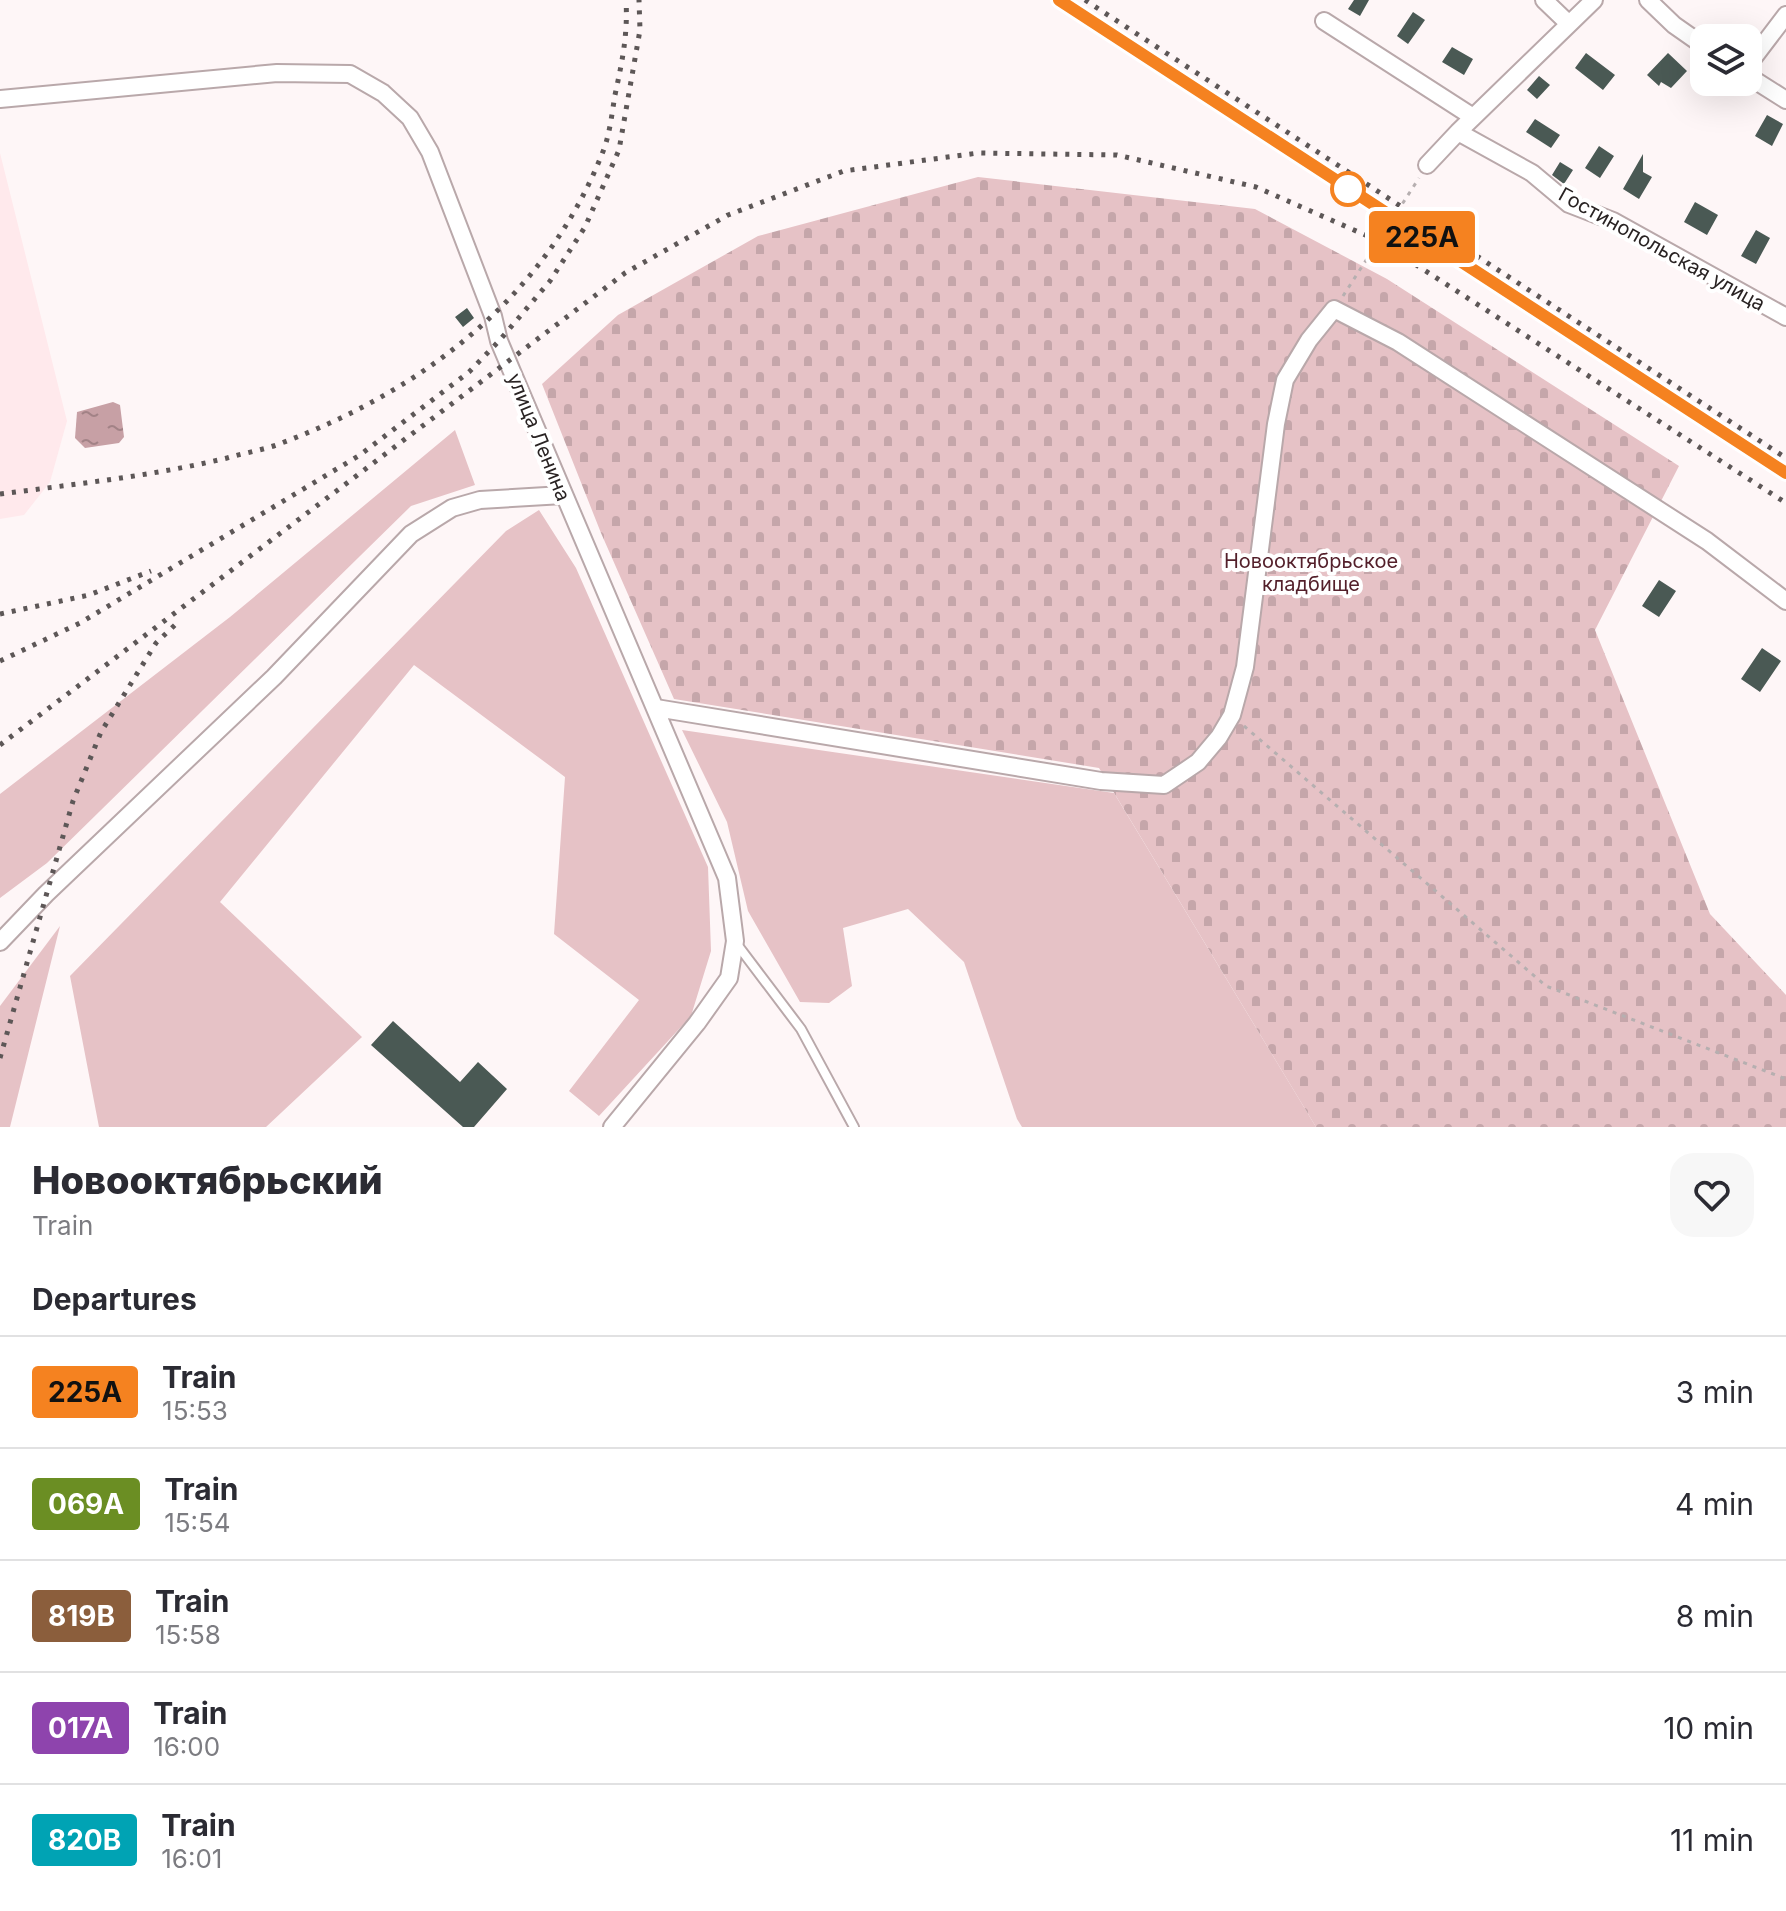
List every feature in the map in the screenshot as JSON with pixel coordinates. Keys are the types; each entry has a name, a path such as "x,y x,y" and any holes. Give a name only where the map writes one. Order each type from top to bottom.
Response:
{"street":[{"path":"1544,0 1569,24"},
{"path":"1427,165 1594,0"},
{"path":"1648,0 1690,36"},
{"path":"1762,47 1786,15"},
{"path":"1324,21 1473,117"},
{"name":"улица Ленина","path":"0,99 277,73 350,74 383,93 410,118 430,152 493,316 499,341 727,878 735,941 729,978 697,1023 612,1127"},
{"path":"1762,85 1786,100"},
{"name":"Гостинопольская улица","path":"1458,132 1532,173 1569,204 1613,221 1786,317"},
{"path":"656,708 1101,781 1164,785 1198,762 1232,715 1245,667 1276,424 1285,380 1309,340 1334,309 1398,342 1707,541 1786,601"},
{"path":"0,942 46,894 274,677 411,534 452,508 480,500 563,495"}],"lane":[{"path":"735,941 801,1029 854,1127"}],"path":[{"path":"1334,309 1427,165"},
{"path":"1232,715 1546,986 1786,1079"}],"shaded area":[{"path":"0,153 67,421 50,482 24,515 0,519"}],"green space":[{"name":"Новооктябрьское кладбище","path":"978,177 1255,209 1387,279 1679,466 1595,630 1710,914 1786,995 1786,1127 1316,1127 1099,768 674,699 601,533 542,384 618,315 758,236"},
{"path":"455,430 475,485 411,506 47,863 0,898 0,794 230,617"},
{"path":"539,510 576,568 708,867 711,951 691,1016 599,1116 569,1091 639,1000 554,934 565,777 414,665 220,902 362,1037 266,1127 99,1127 70,976 506,531"},
{"path":"682,730 1114,793 1316,1127 1022,1127 964,962 908,909 843,928 852,986 829,1003 800,1002 748,911 727,822"},
{"path":"60,926 10,1127 0,1127 0,1006"}],"water":[{"path":"113,402 120,405 124,437 119,443 85,448 75,438 77,412"}],"building":[{"path":"1354,0 1369,0 1360,16 1348,9"},
{"path":"1413,12 1425,20 1408,44 1397,36"},
{"path":"1452,47 1473,59 1464,75 1442,62"},
{"path":"1586,53 1615,75 1603,90 1575,68"},
{"path":"1668,53 1687,71 1671,88 1661,82 1659,86 1647,75"},
{"path":"1539,76 1550,85 1537,99 1527,90"},
{"path":"1767,115 1783,124 1772,146 1755,136"},
{"path":"1535,119 1560,135 1551,148 1526,132"},
{"path":"1599,146 1614,156 1600,178 1585,168"},
{"path":"1643,154 1643,172 1652,177 1639,199 1623,189"},
{"path":"1560,162 1573,170 1564,184 1552,175"},
{"path":"1695,202 1718,215 1707,235 1684,222"},
{"path":"1756,230 1770,238 1756,264 1741,256"},
{"path":"467,308 474,318 463,327 455,317"},
{"path":"1659,580 1676,591 1659,617 1642,606"},
{"path":"1762,648 1781,661 1760,692 1741,679"},
{"path":"393,1021 460,1082 478,1062 507,1089 474,1127 463,1127 371,1045"}],"railway":[{"path":"0,494 171,470 273,446 332,422 383,396 431,366 474,332 514,293 550,250 580,202 604,149 609,129 624,48 626,0"},
{"path":"0,661 80,623 360,455 469,372 499,341 550,281 585,227 619,150 640,30 639,0"},
{"path":"1059,0 1786,473"},
{"path":"1085,0 1786,458"},
{"path":"0,745 625,273 728,215 844,171 978,153 1117,155 1256,187 1379,241 1786,503"},
{"path":"0,614 89,595 151,571"},
{"path":"0,1058 73,801 101,732 156,643 175,625"}],"train":[{"name":"225А","path":"1059,0 1786,473"}]}
